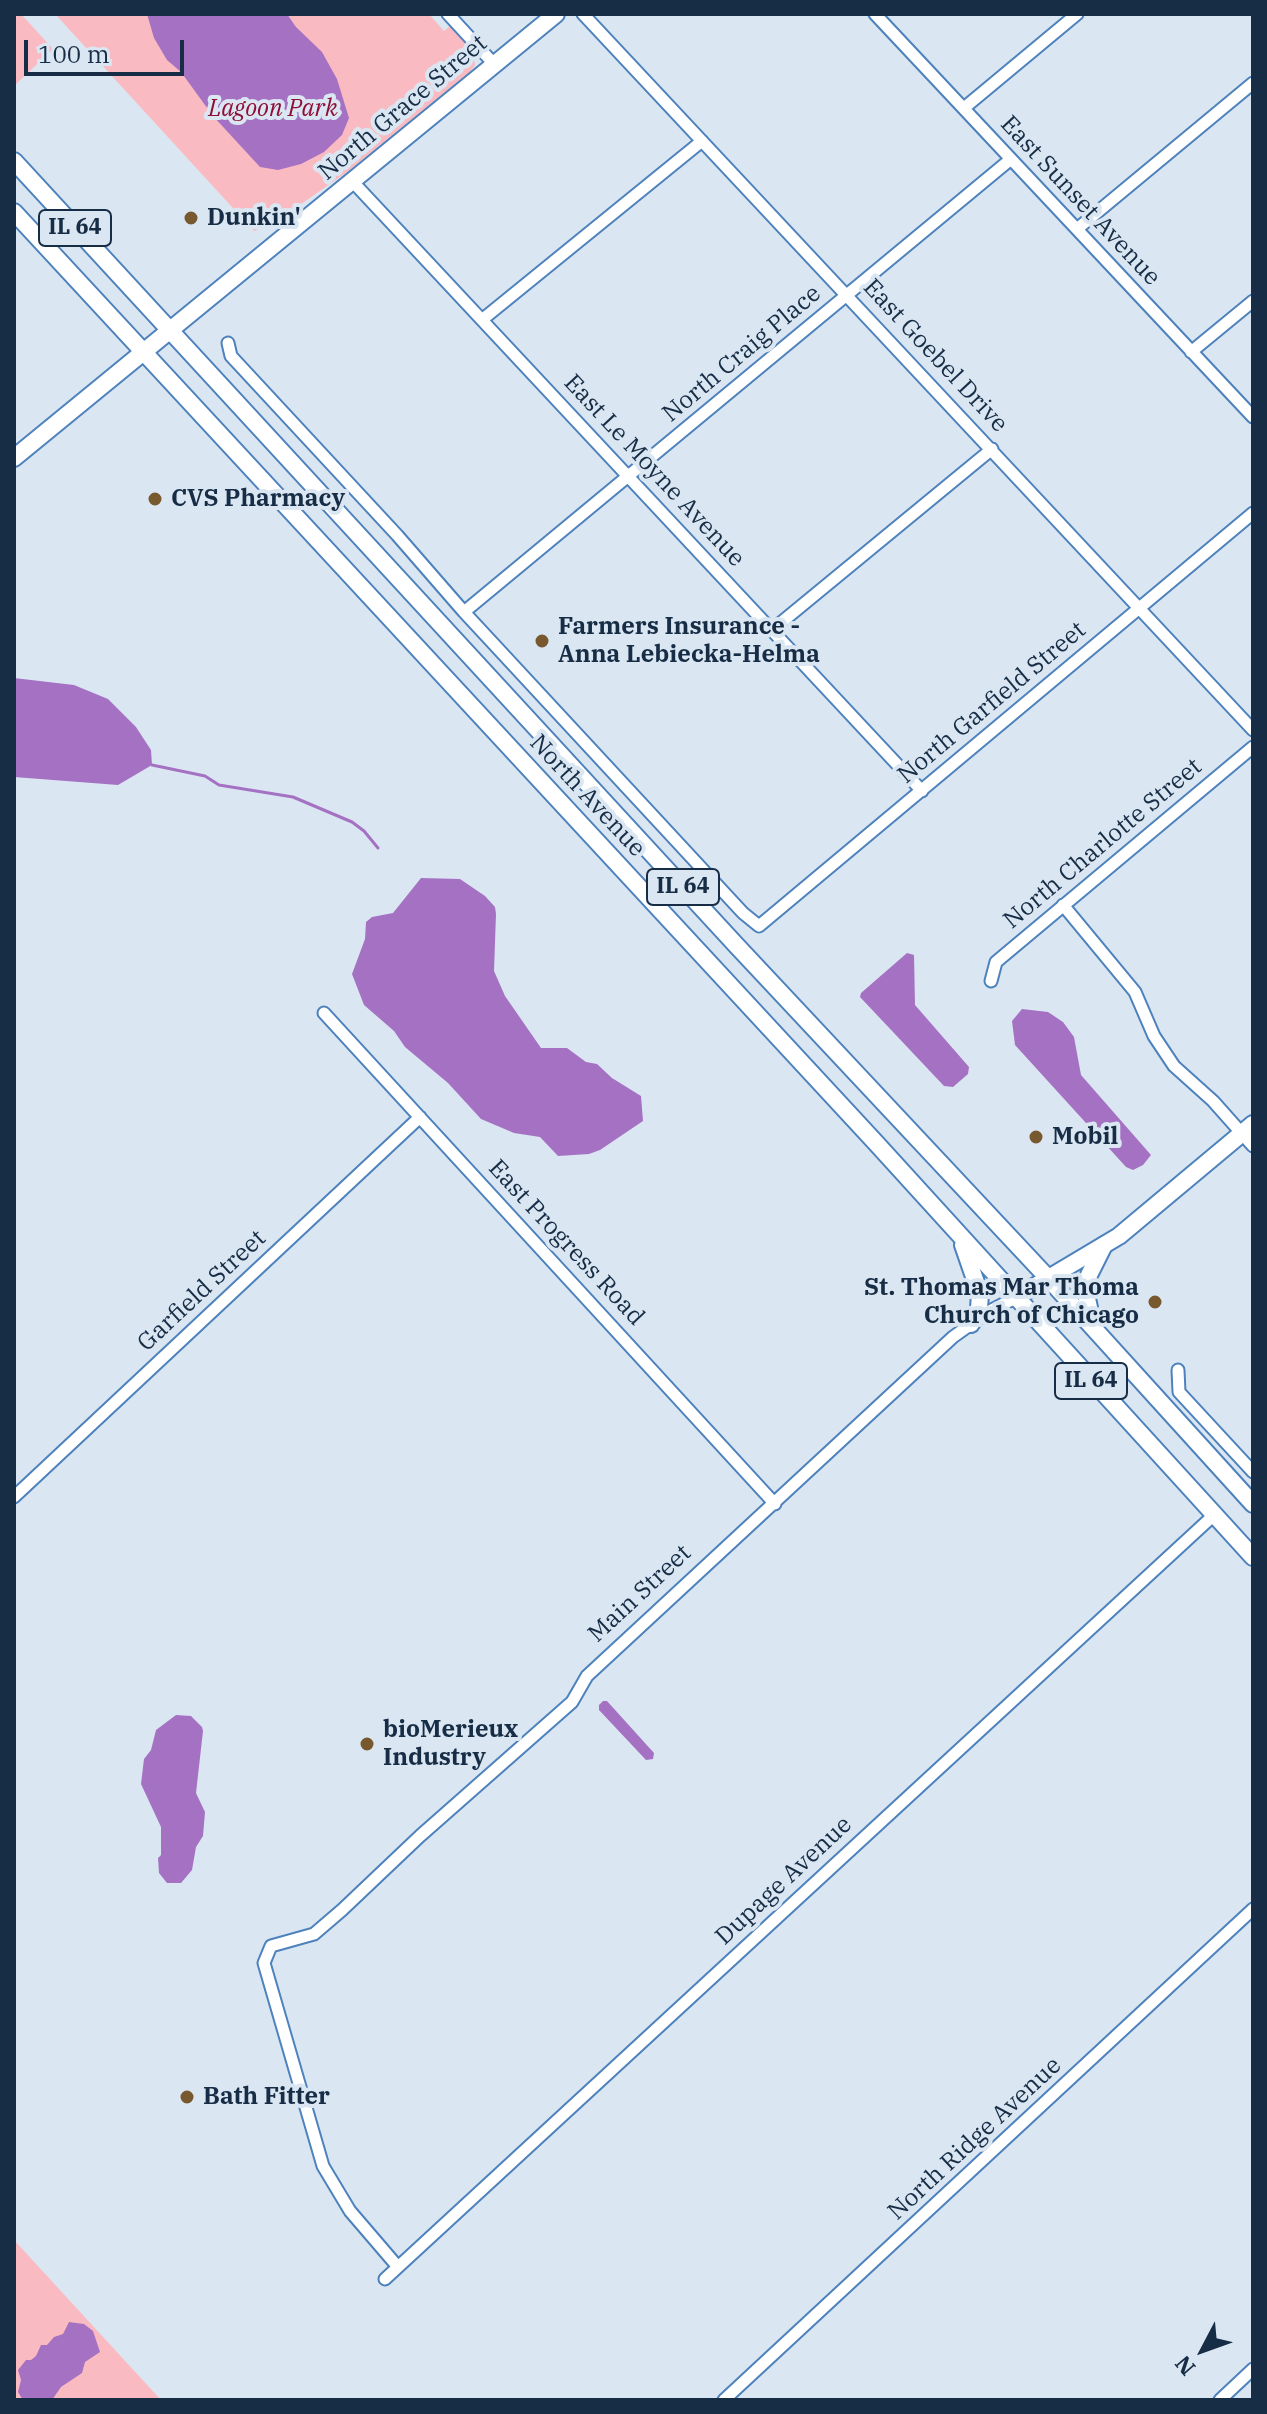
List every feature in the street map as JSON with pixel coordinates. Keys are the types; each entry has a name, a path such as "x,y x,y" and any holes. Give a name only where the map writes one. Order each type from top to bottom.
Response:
{"main road":[{"name":"North Grace Street","path":"14,458 556,14"},
{"name":"North Avenue","path":"14,161 736,945 1048,1278 1253,1504"},
{"name":"North Avenue","path":"14,212 1253,1557"},
{"name":"Main Street","path":"1015,1298 1119,1236 1249,1134"},
{"path":"960,1236 980,1294 979,1308 971,1324"},
{"path":"1093,1328 1086,1294 1089,1275 1104,1245"}],"street":[{"path":"448,14 494,64"},
{"name":"East Goebel Drive","path":"583,14 1253,730"},
{"name":"East Sunset Avenue","path":"875,14 1253,417"},
{"path":"964,108 1077,14"},
{"path":"1077,229 1253,83"},
{"path":"483,319 702,141"},
{"name":"North Craig Place","path":"464,612 1011,159"},
{"name":"East Le Moyne Avenue","path":"353,182 922,791"},
{"path":"1191,352 1253,301"},
{"name":"North Avenue","path":"228,343 231,356 464,612 743,913 759,926"},
{"path":"772,630 992,449"},
{"name":"North Garfield Street","path":"759,926 1253,513"},
{"name":"North Charlotte Street","path":"991,981 996,962 1253,747"},
{"path":"1063,905 1135,992 1154,1036 1174,1066 1249,1134"},
{"name":"East Progress Road","path":"324,1013 775,1504"},
{"name":"Garfield Street","path":"14,1497 420,1117"},
{"name":"Main Street","path":"398,2267 350,2211 323,2166 264,1963 271,1946 314,1934 342,1910 434,1823 572,1702 587,1676 953,1337 1015,1298"},
{"path":"1178,1370 1179,1392 1253,1472"},
{"name":"Dupage Avenue","path":"385,2279 1214,1515"},
{"name":"North Ridge Avenue","path":"724,2400 1253,1909"},
{"path":"1220,2400 1253,2369"}],"green space":[{"path":"14,14 21,14 53,49 14,86"},
{"name":"Lagoon Park","path":"55,14 429,14 444,31 451,25 473,52 475,65 347,172 277,221 254,231"},
{"path":"14,2240 161,2400 14,2400"}],"shaded area":[{"path":"147,14 287,14 322,52 337,79 349,118 342,135 324,152 301,164 278,170 260,167 213,116 181,72 167,60 154,38"},
{"path":"14,678 74,685 108,699 136,727 151,750 152,765 118,785 14,777"},
{"path":"421,878 460,879 485,896 495,907 496,914 494,971 505,996 541,1048 567,1048 586,1062 597,1064 612,1078 641,1096 643,1121 600,1150 589,1154 558,1156 540,1137 514,1133 481,1119 448,1083 405,1047 394,1031 364,1005 352,974 365,939 366,922 372,917 393,913"},
{"path":"907,953 914,955 915,1005 969,1067 968,1074 953,1087 944,1086 860,997"},
{"path":"1022,1009 1048,1012 1063,1022 1074,1037 1081,1075 1151,1155 1143,1165 1133,1170 1126,1167 1015,1045 1012,1021"},
{"path":"603,1701 607,1701 654,1753 653,1759 646,1760 599,1710"},
{"path":"176,1715 191,1716 202,1727 196,1793 205,1812 203,1836 196,1847 192,1870 181,1883 167,1883 159,1873 161,1827 141,1784 144,1759 151,1750 156,1730"},
{"path":"69,2322 84,2324 93,2331 100,2352 85,2362 82,2373 61,2387 52,2400 23,2400 18,2392 21,2380 18,2370 26,2360 36,2356 41,2345 47,2345 54,2337 63,2334"}],"waterway":[{"path":"152,765 205,776 219,785 293,797 352,822 378,848"}],"place":[{"name":"Dunkin'","path":"191,218"},
{"name":"CVS Pharmacy","path":"155,499"},
{"name":"Farmers Insurance - Anna Lebiecka-Helma","path":"542,641"},
{"name":"Mobil","path":"1036,1137"},
{"name":"St. Thomas Mar Thoma Church of Chicago","path":"1155,1302"},
{"name":"bioMerieux Industry","path":"367,1744"},
{"name":"Bath Fitter","path":"187,2097"}]}
